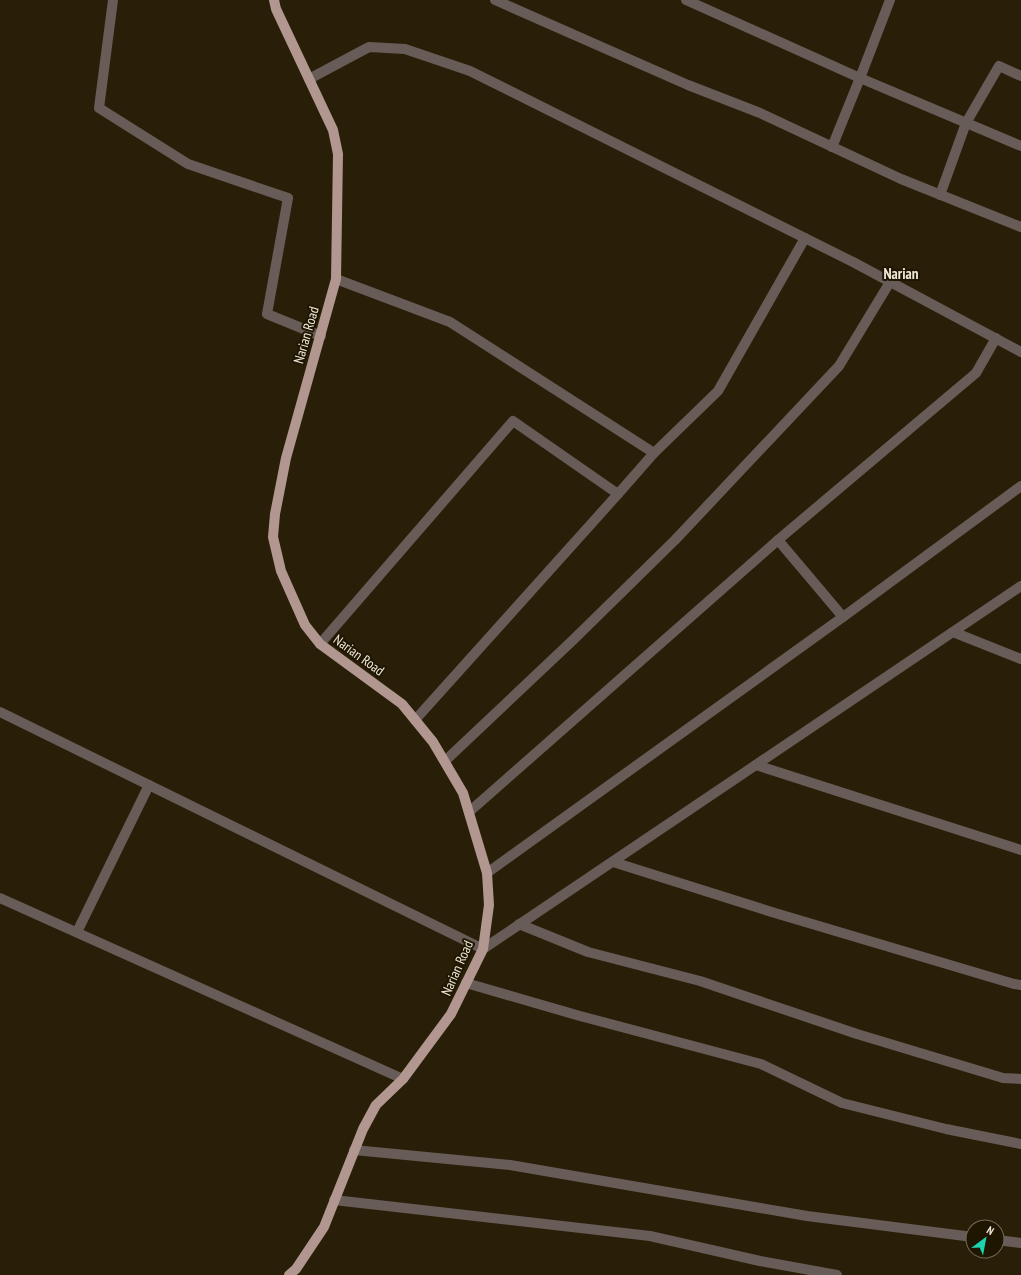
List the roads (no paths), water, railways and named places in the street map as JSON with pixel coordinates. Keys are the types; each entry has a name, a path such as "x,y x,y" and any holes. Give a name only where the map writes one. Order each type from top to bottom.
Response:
{"main road":[{"name":"Narian Road","path":"274,0 276,9 333,130 338,154 336,279 286,458 274,514 273,537 281,571 305,625 320,644 402,704 433,742 463,793 487,873 489,905 483,948 451,1014 403,1080 376,1104 354,1150 324,1227 296,1269 289,1275"}],"street":[{"path":"113,0 99,108 188,164 288,198 267,314 321,336"},
{"path":"495,0 688,85 760,113 901,179 1021,227"},
{"path":"686,0 860,78 1021,146"},
{"path":"832,147 890,0"},
{"path":"309,79 369,47 405,49 470,71 805,238 1021,352"},
{"path":"940,195 966,123 999,66 1021,76"},
{"path":"415,720 654,453 718,391 805,238"},
{"path":"336,279 450,322 654,453"},
{"path":"444,761 572,641 675,540 839,366 890,282"},
{"path":"469,812 778,540 976,373 996,338"},
{"path":"320,644 513,421 618,494"},
{"path":"487,873 843,617 1021,486"},
{"path":"778,540 843,617"},
{"path":"0,712 483,948 613,862 1021,586"},
{"path":"953,632 1021,659"},
{"path":"756,765 1021,850"},
{"path":"77,932 149,785"},
{"path":"613,862 775,913 1021,985"},
{"path":"0,898 403,1080"},
{"path":"519,924 588,952 700,981 857,1034 1003,1078 1021,1079"},
{"path":"466,983 580,1016 761,1064 842,1103 946,1129 1021,1144"},
{"path":"354,1150 510,1165 807,1216 965,1236"},
{"path":"334,1200 650,1236 760,1261 837,1275"},
{"path":"1005,1241 1021,1243"}],"district":[{"name":"Narian","path":"901,273"}]}
